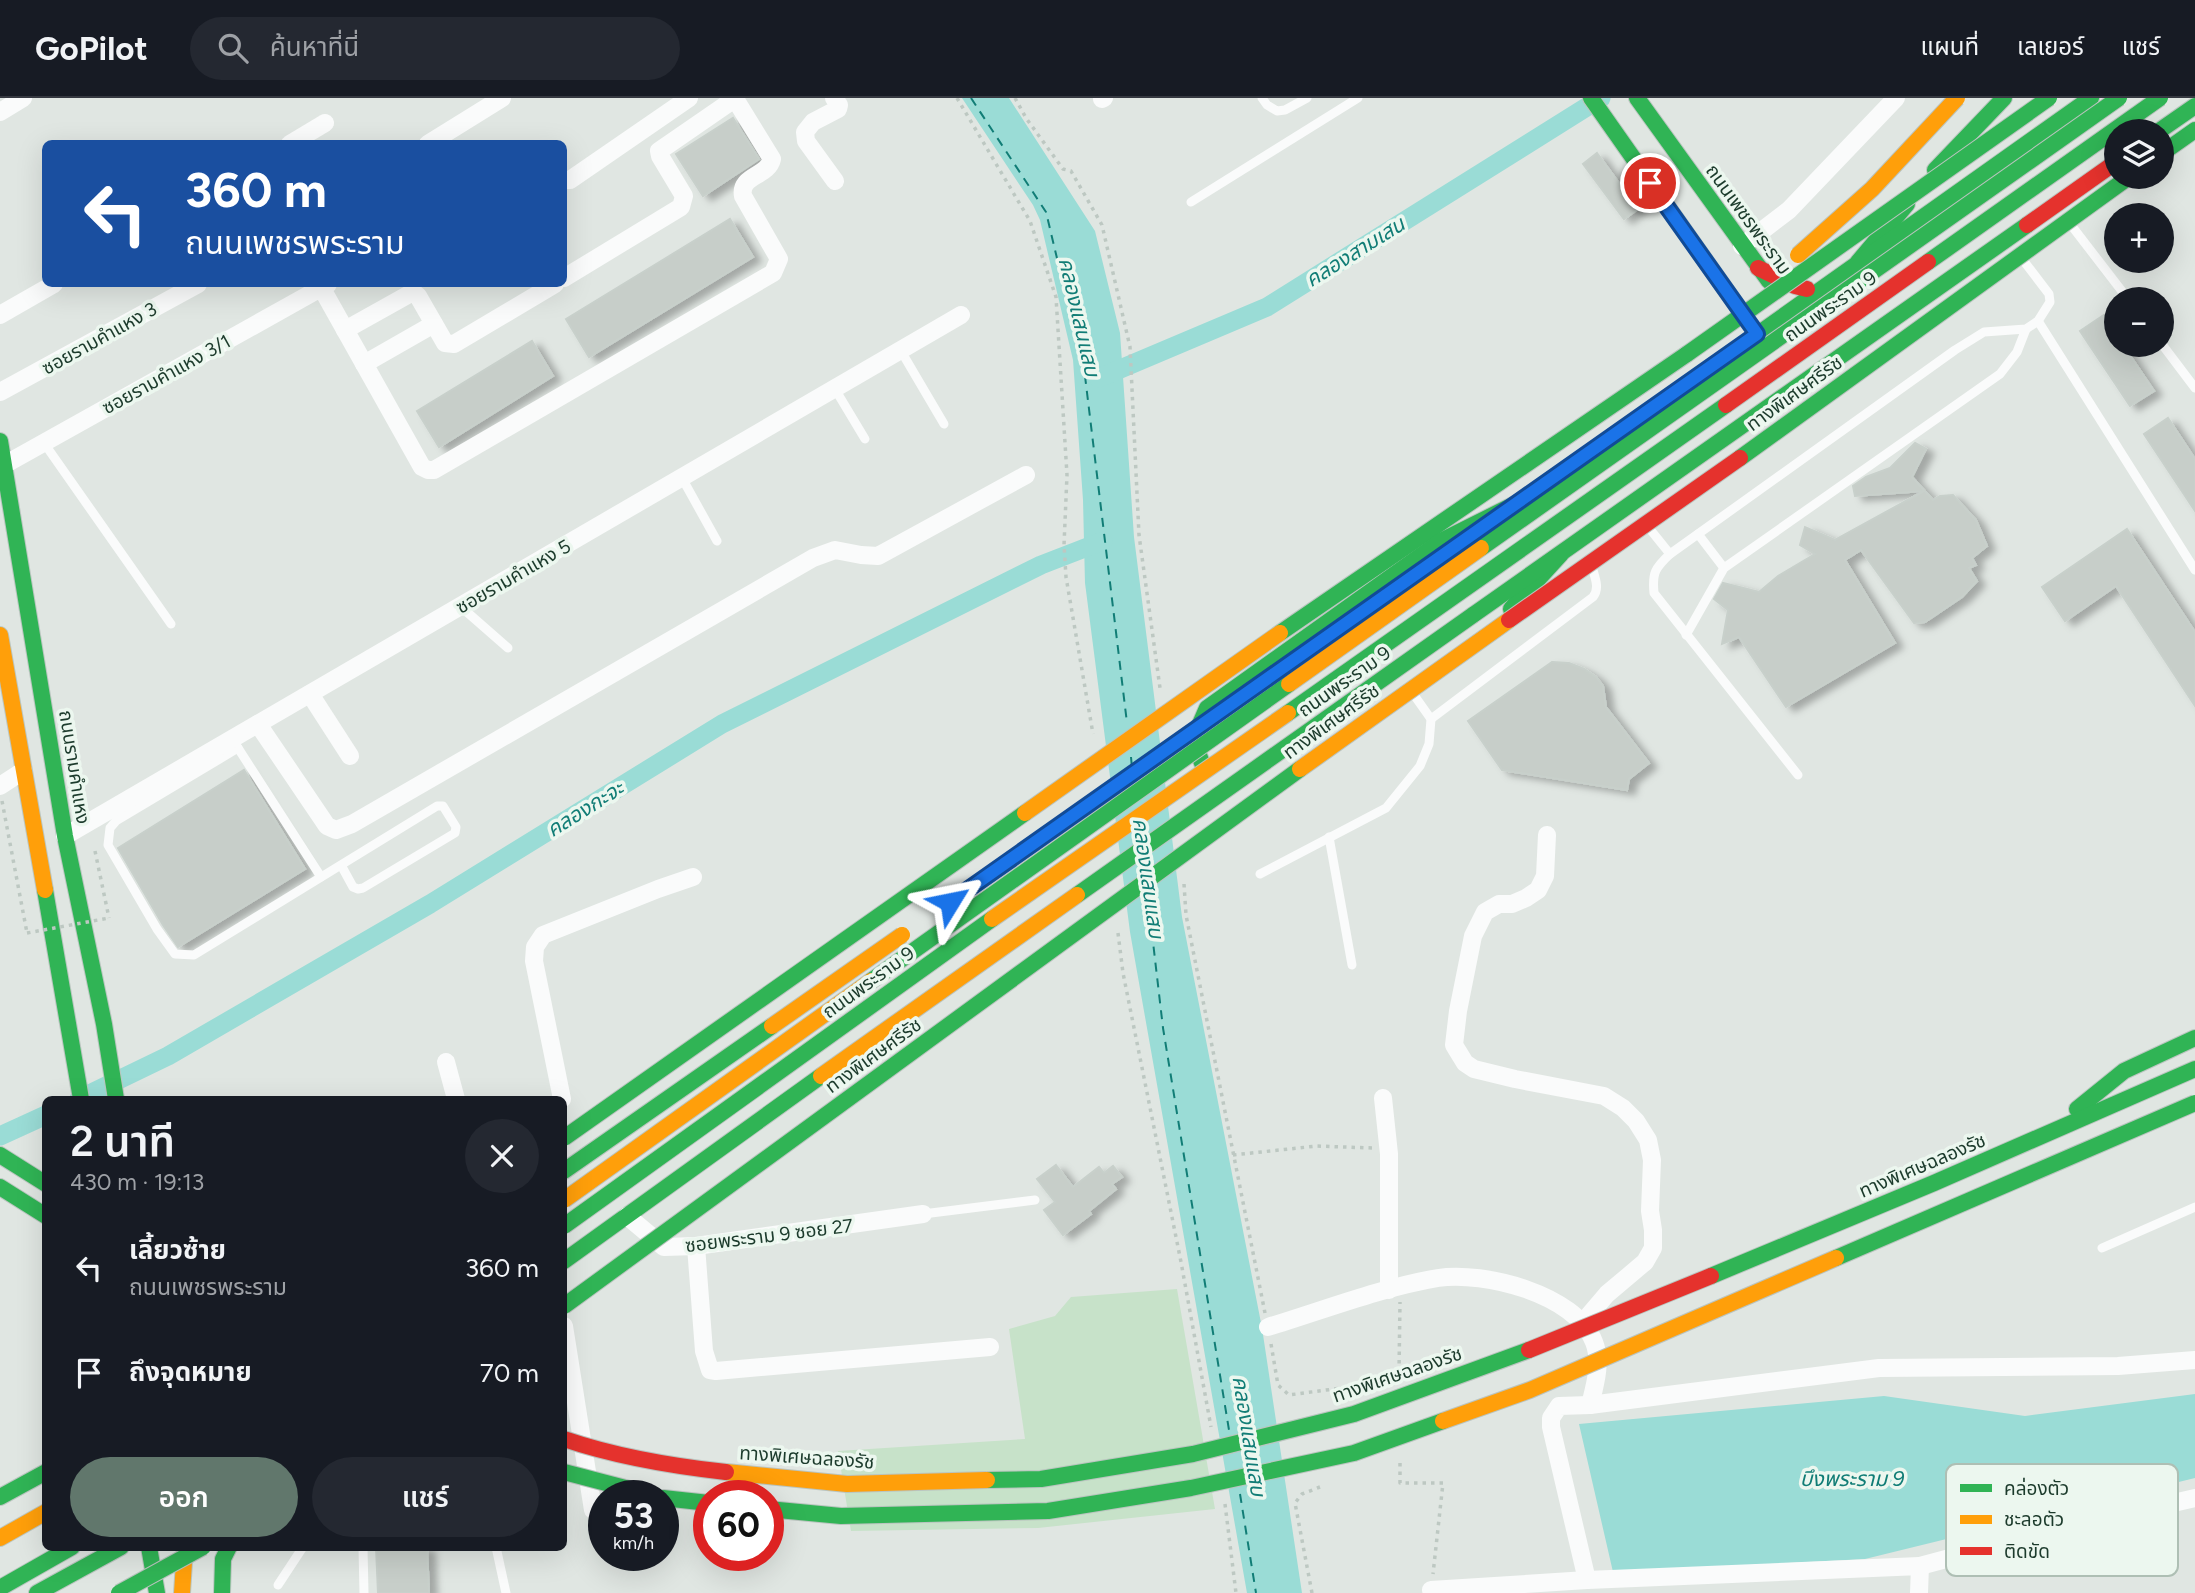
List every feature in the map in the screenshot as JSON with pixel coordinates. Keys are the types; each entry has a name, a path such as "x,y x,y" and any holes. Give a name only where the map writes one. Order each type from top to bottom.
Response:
{"main road":[{"path":"1591,98 1796,387"},
{"name":"ถนนเพชรพระราม","path":"1637,98 1829,364"},
{"path":"1687,354 1872,189 1957,98"},
{"path":"1858,262 1938,166 2004,98"},
{"path":"567,1136 1269,641 1687,354 2049,98"},
{"name":"ถนนพระราม 9","path":"1178,742 2091,98"},
{"name":"ถนนพระราม 9","path":"567,1198 2119,98"},
{"name":"ถนนพระราม 9","path":"567,1224 1024,896 1379,650 2160,98"},
{"path":"2174,121 2195,106"},
{"path":"2174,144 2195,130"},
{"name":"ถนนพระราม 9","path":"567,1259 821,1076 2104,170"},
{"name":"ทางพิเศษศรีรัช","path":"567,1304 1420,682 1804,413 2112,189"},
{"path":"1758,268 1795,286 1816,292"},
{"name":"ถนนรามคำแหง","path":"0,441 65,836 104,1024 116,1096"},
{"path":"1527,498 1441,541 1207,708 1193,740 1199,762 1218,784 1240,795 1260,790 1409,688 1504,617 1561,554"},
{"path":"0,635 81,1096"},
{"path":"23,771 53,762"},
{"name":"ถนนพระราม 9","path":"569,1167 919,923"},
{"path":"2047,1135 2124,1070 2195,1038"},
{"name":"ทางพิเศษฉลองรัช","path":"567,1440 676,1468 847,1484 1041,1479 1193,1454 1354,1414 1518,1354 2047,1135 2195,1069"},
{"path":"784,1511 841,1516 1048,1511 1191,1488 1354,1453 1530,1390 2195,1103"},
{"path":"0,1155 42,1181"},
{"path":"0,1187 42,1213"},
{"path":"567,1473 595,1480"},
{"path":"0,1497 42,1474"},
{"path":"5,1536 42,1504"},
{"path":"5,1536 42,1514"},
{"path":"0,1588 65,1551"},
{"path":"37,1593 114,1551"},
{"path":"150,1551 157,1593"},
{"path":"182,1593 185,1551"},
{"path":"119,1593 196,1551"},
{"path":"204,1551 214,1593"},
{"path":"222,1593 223,1559 227,1551"}],"street":[{"path":"0,112 23,98"},
{"path":"434,140 502,98"},
{"path":"567,180 689,98"},
{"path":"834,98 838,108 813,122 805,132 806,141 835,181"},
{"path":"1742,246 1788,210 1896,98"},
{"path":"325,287 345,330 422,467 434,470 773,273 779,259 741,190 743,184 769,167 772,159 737,102 730,102 659,151 684,195 681,207 567,276"},
{"path":"296,140 325,123"},
{"path":"0,316 49,287"},
{"name":"ซอยรามคำแหง 3","path":"0,392 192,287"},
{"name":"ซอยรามคำแหง 3/1","path":"4,465 320,287"},
{"path":"345,330 413,292 418,296 445,343 454,344 550,287"},
{"name":"ซอยรามคำแหง 5","path":"65,836 235,744 258,724 961,315"},
{"path":"364,364 434,324"},
{"path":"258,724 327,826 336,830 352,824 813,558 835,550 878,556 1026,475"},
{"path":"310,694 350,756"},
{"path":"0,786 23,771"},
{"path":"1547,835 1545,876 1538,890 1512,904 1499,904 1485,912 1473,936 1454,1045 1465,1063 1474,1069 1604,1097 1623,1108 1636,1121 1648,1140 1652,1160 1650,1211 1653,1248 1645,1262 1607,1294 1581,1323"},
{"path":"561,1096 534,961 535,947 543,935 692,877"},
{"path":"446,1062 455,1096"},
{"path":"1383,1098 1388,1148 1389,1290"},
{"path":"567,1144 569,1167"},
{"name":"ซอยพระราม 9 ซอย 27","path":"628,1216 664,1247 696,1246 923,1214"},
{"path":"696,1246 704,1351 710,1370 990,1347"},
{"path":"1268,1327 1389,1290 1440,1278 1462,1277 1494,1281 1548,1298 1581,1323 1593,1339 1597,1355 1597,1374 1590,1405"},
{"path":"567,1345 588,1480"},
{"path":"1587,1580 1550,1421 1559,1406 1590,1405 1879,1368 2118,1366 2195,1360"},
{"path":"1431,1590 1587,1580 1920,1566 1946,1559"},
{"path":"1919,1593 1920,1566"}],"lane":[{"path":"1262,98 1277,111 1307,98"},
{"path":"1191,202 1358,98"},
{"path":"2055,204 2119,287"},
{"path":"1798,775 1654,593 1653,579 1657,566 1670,554 1965,344 1984,332 2026,329 2038,321 2050,302 2049,295 2008,238"},
{"path":"2038,321 2195,570"},
{"path":"1686,635 1724,568 2000,374 2017,352 2026,329"},
{"path":"901,351 944,424"},
{"path":"2172,357 2195,387"},
{"path":"835,389 864,439"},
{"path":"44,443 170,624"},
{"path":"682,478 717,541"},
{"path":"1631,504 1670,554"},
{"path":"1698,534 1724,568"},
{"path":"1431,719 1593,597 1597,586 1585,538"},
{"path":"460,606 508,648"},
{"path":"1260,874 1386,807 1420,766 1429,744 1431,719 1409,688"},
{"path":"321,877 235,744 116,821 110,828 108,845 157,929 175,954 194,955 321,877 341,864 437,806 447,809 456,827 455,833 363,888 352,887 341,864"},
{"path":"1329,837 1352,965"},
{"path":"923,1214 1035,1200"},
{"path":"2102,1248 2195,1206"},
{"path":"278,1585 300,1551"},
{"path":"363,1551 364,1593"},
{"path":"497,1551 506,1593"}],"path":[{"path":"957,98 1030,220 1056,298 1066,475 1066,578 1095,746"},
{"path":"1015,98 1063,169 1071,171 1102,225 1130,347 1139,535 1162,700"},
{"path":"0,791 27,933 108,918 90,822"},
{"path":"1184,884 1186,915 1278,1385"},
{"path":"1118,933 1123,973 1181,1262 1213,1440"},
{"path":"1233,1155 1317,1146 1388,1148"},
{"path":"1223,1494 1236,1593"},
{"path":"1295,1503 1311,1593"}],"green space":[{"path":"1177,1289 1215,1509 1038,1528 851,1531 838,1451 1025,1439 1009,1329 1055,1316 1071,1297"}],"water":[{"name":"คลองแสนแสบ","path":"962,98 1009,98 1095,231 1120,333 1134,537 1182,917 1262,1328 1302,1593 1247,1593 1130,932 1085,583 1083,500 1073,360 1040,220 1033,205"},
{"name":"บึงพระราม 9","path":"2195,1394 2195,1478 2178,1482 2178,1464 1946,1464 1946,1539 1865,1559 1613,1572 1579,1424 1884,1396 2025,1416"}],"building":[{"path":"733,118 759,159 703,196 676,154"},
{"path":"1597,153 1638,209 1624,219 1583,164"},
{"path":"730,219 753,257 589,357 566,319"},
{"path":"2104,315 2104,357 2131,357 2154,391 2130,406 2080,331"},
{"path":"532,341 553,376 439,447 417,411"},
{"path":"2168,418 2195,459 2195,511 2144,434"},
{"path":"1915,443 1926,449 1912,477 1933,500 1940,496 1953,495 1976,520 1987,546 1972,558 1976,565 1969,568 1977,581 1962,597 1925,622 1914,623 1861,550 1845,560 1895,643 1786,707 1739,637 1722,644 1728,610 1714,599 1723,583 1759,592 1778,576 1815,554 1800,545 1805,527 1835,540 1924,491 1855,496 1853,486 1866,477 1890,468"},
{"path":"2127,529 2195,632 2195,706 2116,586 2065,621 2042,587"},
{"path":"1552,662 1569,663 1596,677 1603,686 1606,707 1649,763 1629,779 1627,790 1502,770 1468,721"},
{"path":"244,770 305,869 178,947 118,848"},
{"path":"1056,1165 1073,1187 1099,1167 1104,1173 1113,1166 1122,1177 1112,1184 1116,1189 1089,1211 1091,1214 1063,1235 1044,1210 1055,1202 1037,1179"},
{"path":"376,1551 427,1551 429,1593 378,1593"}],"waterway":[{"name":"คลองสามเสน","path":"1099,378 1267,307 1601,98"},
{"name":"คลองกะจะ","path":"85,1096 168,1056 430,904 722,724 1041,565 1103,541"},
{"name":"คลองกะจะ","path":"0,1136 42,1117"}],"ferry route":[{"path":"971,98 1046,212 1085,376 1127,723"},
{"path":"1131,757 1133,779"},
{"path":"1148,899 1163,1028 1229,1430"},
{"path":"1240,1494 1256,1593"}],"traffic: fast":[{"path":"1591,98 1752,327"},
{"path":"1637,98 1769,281"},
{"path":"1935,170 2004,98"},
{"path":"1687,354 2049,98"},
{"path":"1713,366 2091,98"},
{"path":"1481,548 2119,98"},
{"path":"1928,262 2160,98"},
{"path":"2174,121 2195,106"},
{"path":"2174,145 2195,130"},
{"path":"1740,458 2112,189"},
{"path":"1858,262 1907,204"},
{"path":"1473,615 2027,225"},
{"path":"1280,633 1687,354"},
{"path":"1288,713 1726,405"},
{"path":"0,441 65,836 104,1024 116,1096"},
{"path":"1204,768 1193,740 1207,708 1441,541 1527,498"},
{"path":"1511,609 1561,554"},
{"path":"1077,895 1473,615"},
{"path":"871,981 1289,684"},
{"path":"567,1304 1300,769"},
{"path":"567,1136 1025,813"},
{"path":"45,890 80,1096"},
{"path":"567,1224 992,919"},
{"path":"567,1169 772,1026"},
{"path":"2077,1109 2124,1071 2195,1038"},
{"path":"1711,1276 1934,1183 2195,1069"},
{"path":"567,1259 821,1076"},
{"path":"1836,1258 2195,1103"},
{"path":"0,1155 42,1181"},
{"path":"0,1187 42,1213"},
{"path":"987,1480 1041,1479 1193,1454 1354,1414 1529,1350"},
{"path":"784,1511 841,1516 1048,1511 1191,1488 1354,1453 1443,1421"},
{"path":"567,1473 595,1480"},
{"path":"0,1497 42,1474"},
{"path":"679,1500 693,1501"},
{"path":"0,1588 65,1551"},
{"path":"37,1593 114,1551"},
{"path":"150,1551 157,1593"},
{"path":"119,1593 196,1551"},
{"path":"222,1593 223,1559 227,1551"}],"traffic: slow":[{"path":"1798,255 1872,189 1957,98"},
{"path":"1511,509 1713,366"},
{"path":"1289,684 1481,548"},
{"path":"1300,769 1509,620"},
{"path":"1025,813 1280,633"},
{"path":"0,635 45,890"},
{"path":"992,919 1288,713"},
{"path":"821,1076 1077,895"},
{"path":"772,1026 902,935"},
{"path":"567,1198 871,981"},
{"path":"1443,1421 1530,1390 1836,1258"},
{"path":"726,1472 847,1484 987,1480"},
{"path":"0,1538 42,1514"},
{"path":"182,1593 185,1551"}],"traffic: jam":[{"path":"2027,225 2104,170"},
{"path":"1726,405 1928,262"},
{"path":"1758,268 1807,289"},
{"path":"1509,620 1740,458"},
{"path":"1529,1350 1711,1276"},
{"path":"567,1440 644,1460 726,1472"}],"route":[{"path":"950,902 1757,334 1650,183"}]}
